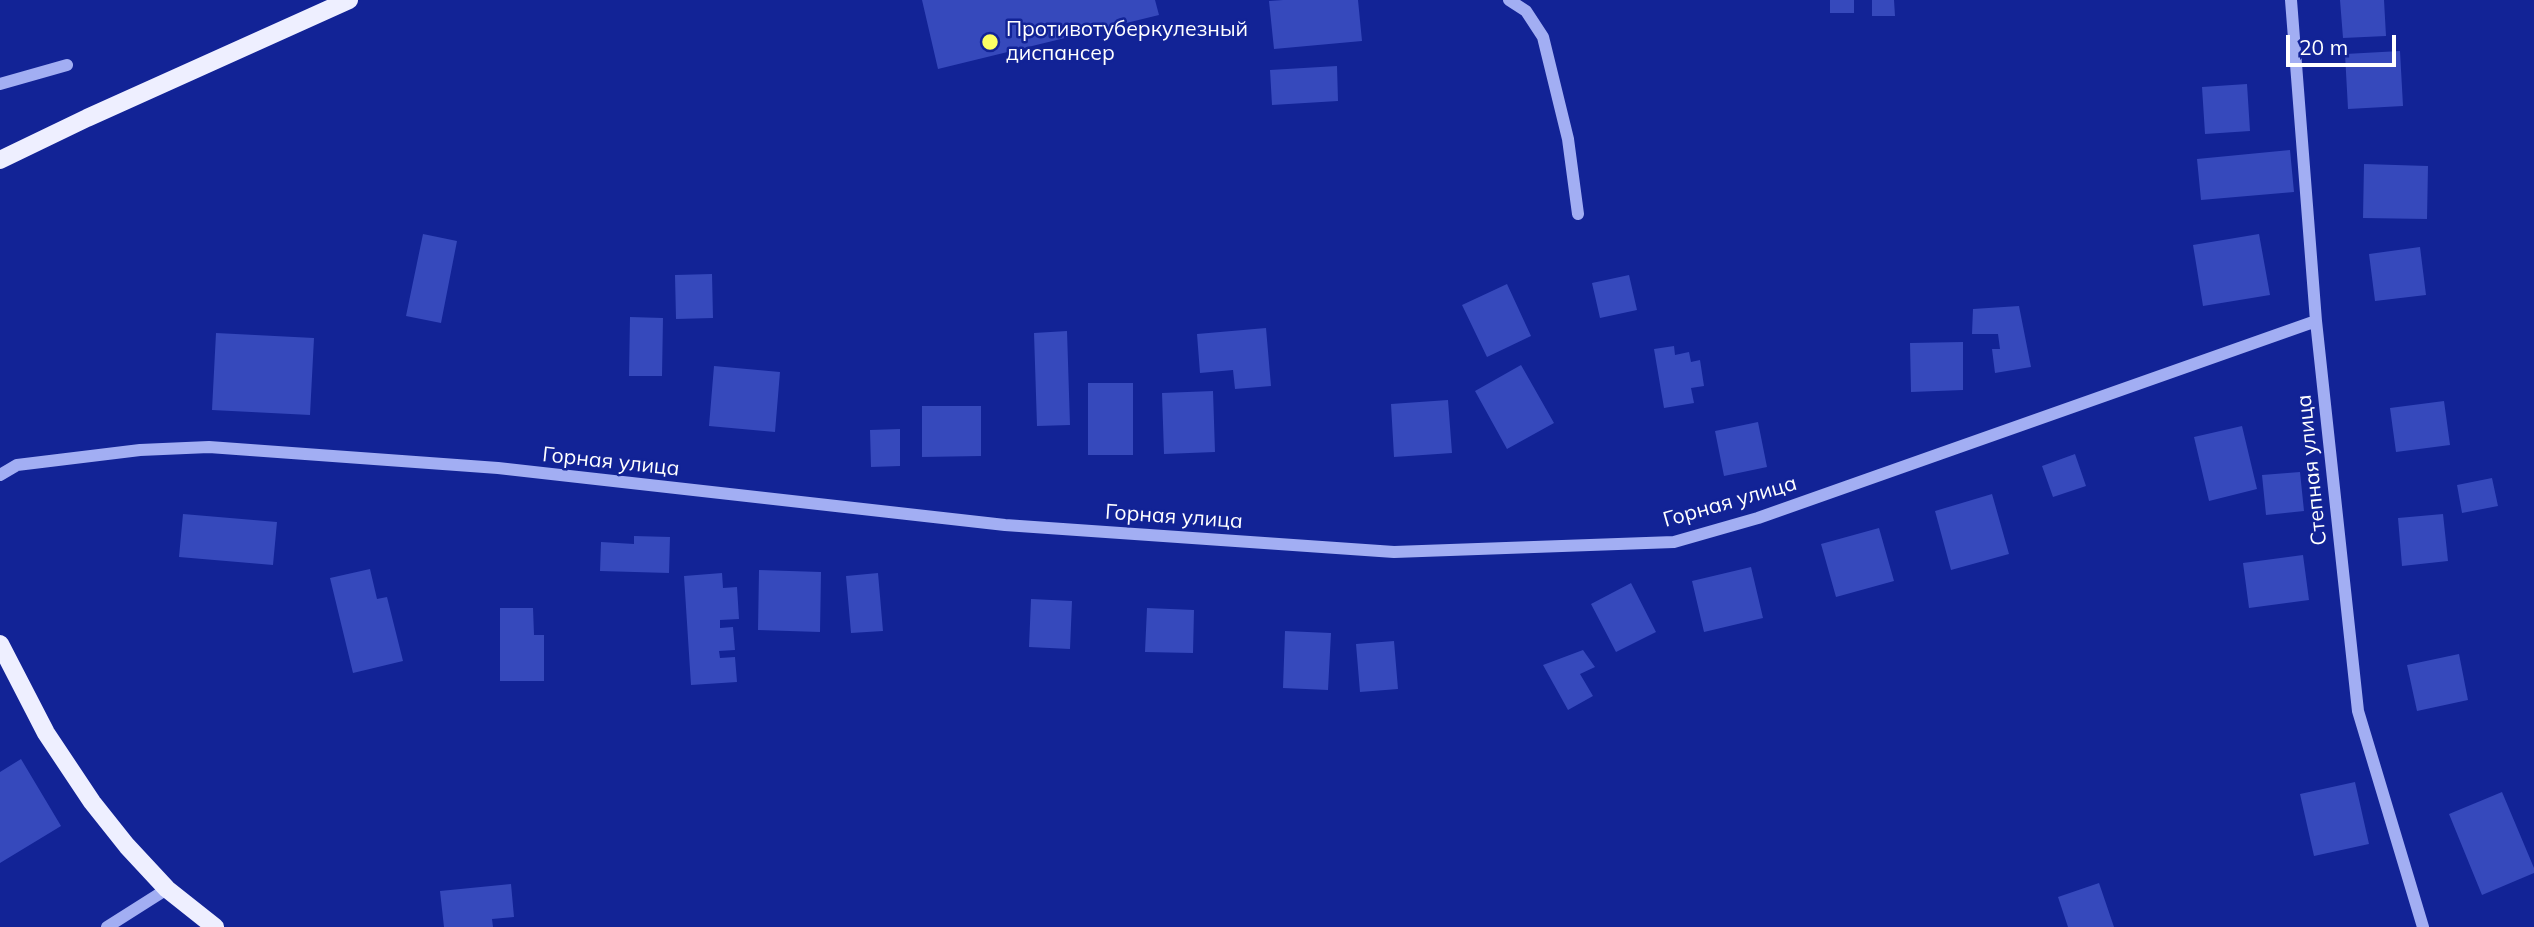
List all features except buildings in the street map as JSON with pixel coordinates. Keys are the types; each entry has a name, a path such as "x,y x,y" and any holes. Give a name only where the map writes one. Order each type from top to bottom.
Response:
{"main road":[{"path":"0,160 349,0"},
{"path":"0,644 46,733 92,802 127,846 167,889 215,927"}],"street":[{"path":"1509,0 1526,11 1543,37 1568,139 1578,214"},
{"name":"Степная улица","path":"2291,0 2316,321 2358,711 2423,927"},
{"path":"0,84 67,65"},
{"name":"Горная улица","path":"0,475 17,465 140,450 209,447 498,468 1004,525 1394,552 1674,542 1758,518 2316,321"},
{"path":"107,927 167,889"}],"place":[{"name":"Противотуберкулезный диспансер","path":"990,42"}]}
